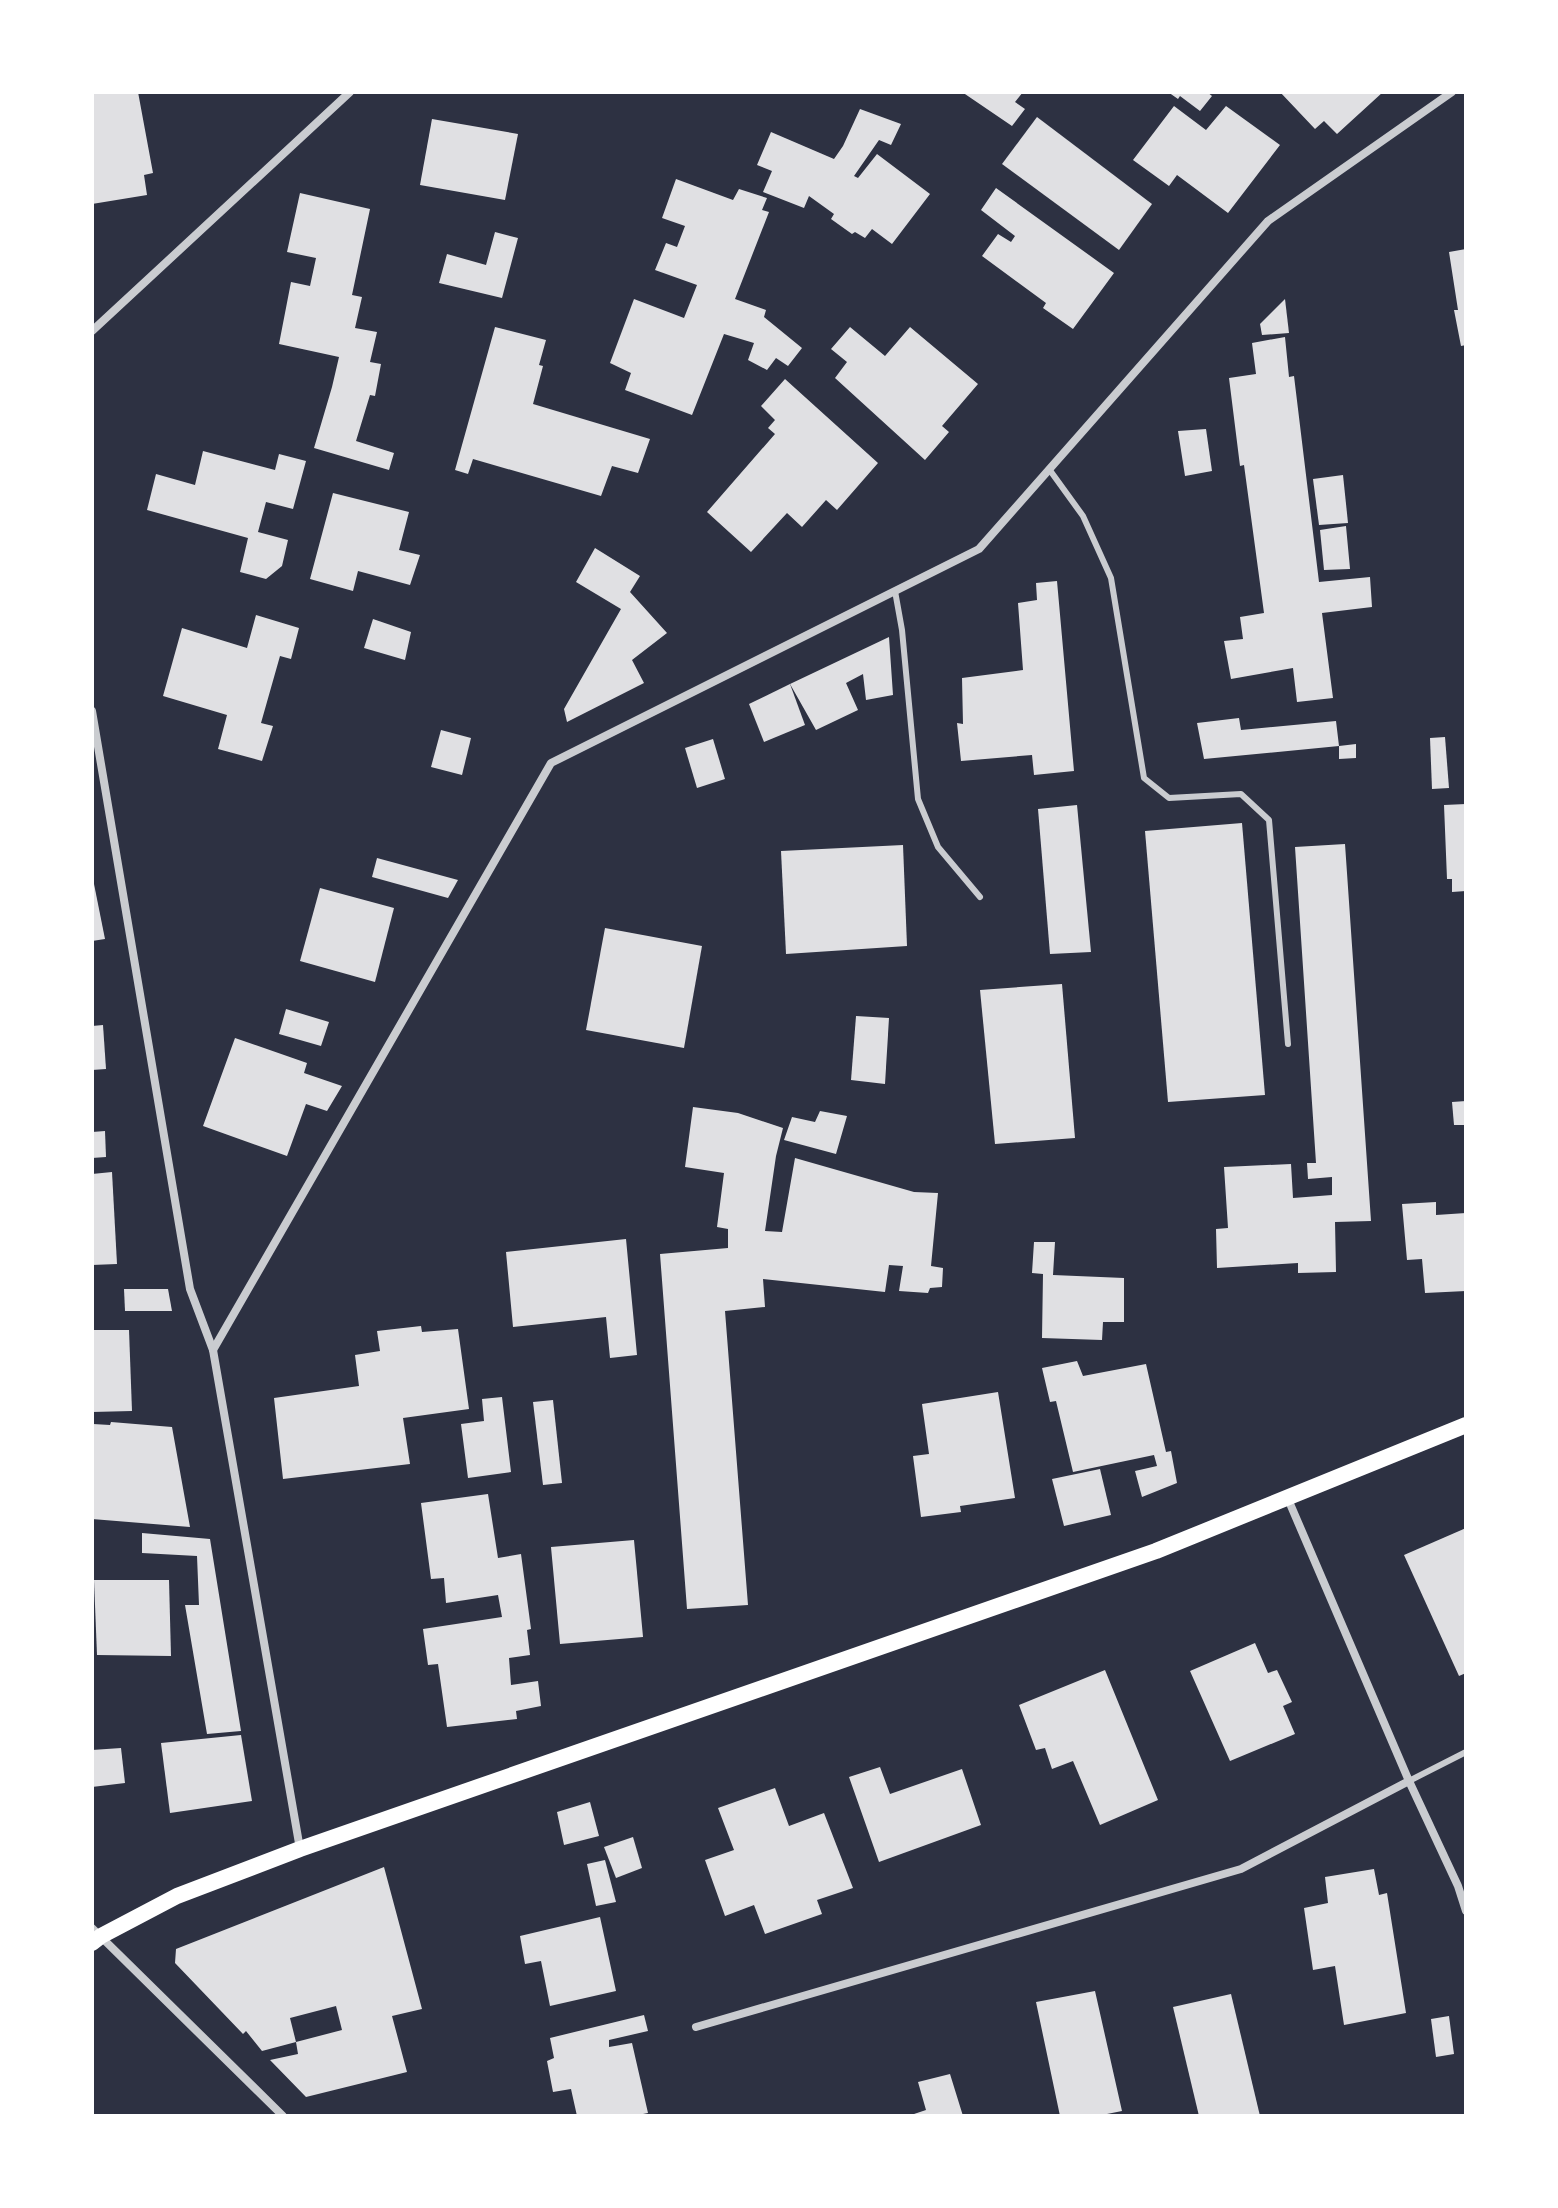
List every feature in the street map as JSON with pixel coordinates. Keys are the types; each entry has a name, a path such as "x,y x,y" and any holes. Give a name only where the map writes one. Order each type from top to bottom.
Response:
{"main road":[{"path":"95,1936 177,1896 300,1849 1156,1551 1466,1425"}],"street":[{"path":"92,331 350,92"},
{"path":"213,1350 551,763 979,549 1268,221 1452,92"},
{"path":"92,711 190,1289 213,1350 300,1849"},
{"path":"1288,1499 1409,1781 1458,1886 1466,1911"},
{"path":"696,2027 1241,1869 1409,1781"},
{"path":"95,1936 283,2116"}],"lane":[{"path":"1049,469 1083,516 1111,578 1144,778 1169,798 1241,794 1269,820 1288,1044"},
{"path":"895,591 902,630 918,799 938,847 980,897"},
{"path":"1409,1781 1466,1752"}],"building":[{"path":"92,92 138,92 153,173 144,175 147,195 92,204"},
{"path":"962,92 1023,92 1015,102 1025,109 1012,126"},
{"path":"1168,92 1207,92 1212,96 1200,111 1180,96 1178,99"},
{"path":"1280,92 1383,92 1337,134 1324,121 1315,129"},
{"path":"1174,106 1206,130 1226,106 1280,145 1228,213 1177,175 1169,186 1133,160"},
{"path":"860,109 901,124 891,145 879,140 854,176 858,178 877,154 930,194 892,244 872,229 865,238 855,232 852,234 831,219 834,214 809,196 804,208 763,192 772,171 757,165 771,132 834,159"},
{"path":"1037,117 1152,204 1119,250 1002,164"},
{"path":"432,119 518,134 505,200 420,185"},
{"path":"676,179 733,200 739,189 767,198 762,210 769,212 735,299 766,310 764,317 802,348 788,366 776,358 767,370 748,360 754,343 724,334 692,415 625,390 631,373 610,363 634,299 684,318 697,285 655,270 666,243 677,247 685,226 662,218"},
{"path":"996,188 1114,273 1073,329 1043,308 1046,303 982,256 998,234 1011,242 1015,236 981,210"},
{"path":"300,193 370,209 352,295 362,297 355,328 377,332 370,362 381,364 375,396 370,395 356,441 394,453 389,470 314,448 339,357 279,344 291,282 310,286 316,258 287,252"},
{"path":"495,232 518,238 502,298 439,283 447,254 486,265"},
{"path":"1466,249 1466,345 1461,346 1449,252"},
{"path":"1285,299 1289,333 1262,335 1260,324"},
{"path":"495,327 546,340 533,404 650,439 638,473 612,466 601,496 473,459 468,474 455,470"},
{"path":"850,327 885,356 910,327 978,384 942,426 949,432 925,460 835,378 847,362 831,349"},
{"path":"1285,337 1289,377 1294,376 1319,582 1370,577 1372,607 1322,613 1333,698 1297,702 1293,668 1231,679 1224,641 1243,639 1240,617 1264,613 1229,378 1256,374 1252,343"},
{"path":"785,379 878,463 837,510 826,500 802,527 787,513 751,552 707,512 775,434 768,428 775,420 761,406"},
{"path":"1206,429 1212,471 1185,476 1178,431"},
{"path":"203,451 275,470 279,454 306,461 293,509 266,502 258,532 288,540 282,566 266,579 240,572 248,538 147,510 156,474 195,485"},
{"path":"1343,475 1348,523 1319,525 1313,479"},
{"path":"333,493 409,512 399,550 420,555 410,585 358,571 353,591 310,579"},
{"path":"1346,526 1350,569 1324,570 1320,530"},
{"path":"595,548 640,576 630,592 667,633 632,660 644,683 567,722 564,709 621,609 576,582"},
{"path":"1057,581 1074,771 1034,775 1032,755 961,761 957,723 963,724 962,678 1023,670 1018,603 1037,600 1036,583"},
{"path":"256,615 299,628 291,659 280,656 261,723 273,726 262,761 218,749 227,715 163,696 182,628 247,648"},
{"path":"373,619 411,632 405,660 364,648"},
{"path":"889,637 893,695 866,700 863,674 846,683 858,710 816,730 790,684"},
{"path":"790,684 805,725 764,742 749,704"},
{"path":"1239,718 1241,730 1336,721 1339,746 1204,759 1197,723"},
{"path":"441,730 471,738 462,775 431,767"},
{"path":"1445,737 1449,788 1432,789 1430,738"},
{"path":"713,739 725,779 697,788 685,748"},
{"path":"1356,744 1356,758 1339,759 1339,746"},
{"path":"1466,804 1466,891 1452,892 1452,879 1447,879 1444,805"},
{"path":"1077,805 1091,952 1050,954 1038,809"},
{"path":"1242,823 1265,1095 1168,1102 1145,831"},
{"path":"1345,844 1371,1221 1335,1222 1336,1272 1298,1273 1298,1263 1217,1268 1216,1229 1228,1228 1224,1167 1291,1164 1293,1198 1332,1195 1332,1177 1308,1179 1307,1163 1316,1163 1295,847"},
{"path":"903,845 907,946 786,954 781,851"},
{"path":"377,858 458,880 448,898 372,877"},
{"path":"92,874 105,939 92,941"},
{"path":"320,888 394,908 375,982 300,961"},
{"path":"605,928 702,946 684,1048 586,1030"},
{"path":"1062,984 1075,1138 995,1144 980,990"},
{"path":"286,1009 329,1022 321,1046 279,1034"},
{"path":"856,1016 889,1018 885,1084 851,1080"},
{"path":"103,1025 106,1069 92,1070 92,1026"},
{"path":"235,1038 307,1063 304,1073 342,1086 327,1111 306,1104 287,1156 203,1126"},
{"path":"1466,1101 1466,1125 1454,1125 1452,1102"},
{"path":"693,1107 738,1113 783,1128 765,1231 782,1232 795,1158 914,1192 938,1193 931,1266 943,1268 942,1287 930,1288 928,1293 899,1291 903,1266 889,1265 885,1292 763,1279 765,1307 725,1311 748,1605 687,1609 660,1254 728,1248 728,1229 717,1227 724,1173 685,1167"},
{"path":"820,1111 847,1116 836,1154 784,1140 792,1117 815,1122"},
{"path":"105,1131 106,1157 92,1158 92,1132"},
{"path":"112,1172 117,1264 92,1265 92,1174"},
{"path":"1436,1202 1436,1215 1466,1213 1466,1291 1425,1293 1422,1259 1407,1260 1402,1204"},
{"path":"626,1239 637,1355 610,1358 606,1317 513,1327 506,1252"},
{"path":"1034,1242 1055,1242 1053,1275 1124,1278 1124,1322 1103,1322 1102,1340 1042,1338 1043,1274 1032,1273"},
{"path":"124,1289 168,1289 172,1311 125,1311"},
{"path":"421,1326 422,1332 458,1329 469,1409 403,1418 410,1464 283,1479 274,1398 359,1386 355,1355 380,1351 377,1331"},
{"path":"92,1330 129,1330 132,1411 92,1412"},
{"path":"1077,1361 1083,1376 1146,1364 1166,1452 1171,1451 1177,1483 1142,1497 1135,1471 1157,1466 1154,1455 1073,1472 1056,1401 1050,1402 1042,1368"},
{"path":"998,1392 1015,1498 960,1506 961,1512 921,1517 913,1456 929,1454 922,1404"},
{"path":"502,1397 511,1472 468,1478 461,1424 484,1421 482,1399"},
{"path":"553,1400 562,1483 543,1485 533,1402"},
{"path":"111,1422 172,1427 190,1527 92,1519 93,1424 110,1425"},
{"path":"1100,1469 1111,1515 1064,1526 1052,1479"},
{"path":"488,1494 498,1558 521,1554 531,1629 527,1630 530,1655 509,1658 511,1685 538,1681 541,1706 516,1711 517,1719 447,1727 438,1664 428,1665 423,1629 502,1617 498,1595 446,1603 444,1578 431,1579 421,1503"},
{"path":"1466,1528 1466,1673 1459,1676 1404,1555"},
{"path":"142,1533 210,1539 241,1731 207,1734 185,1605 199,1605 197,1556 142,1553"},
{"path":"634,1540 643,1637 560,1644 551,1547"},
{"path":"94,1580 169,1580 171,1656 97,1655"},
{"path":"1255,1643 1268,1673 1277,1670 1292,1702 1283,1706 1295,1734 1230,1761 1190,1671"},
{"path":"1105,1670 1158,1800 1100,1825 1073,1761 1052,1769 1045,1748 1036,1750 1019,1705"},
{"path":"241,1735 252,1801 170,1813 161,1743"},
{"path":"121,1748 125,1783 92,1787 92,1750"},
{"path":"880,1767 890,1794 962,1769 981,1825 879,1862 849,1777"},
{"path":"775,1788 789,1826 824,1813 853,1888 817,1900 822,1914 765,1934 754,1905 725,1916 705,1860 734,1850 718,1808"},
{"path":"590,1802 599,1836 564,1845 557,1812"},
{"path":"633,1837 642,1868 616,1878 604,1847"},
{"path":"605,1860 616,1902 596,1906 587,1864"},
{"path":"384,1867 422,2009 392,2016 407,2072 306,2097 270,2060 298,2054 296,2042 262,2051 246,2031 243,2034 175,1963 176,1949","holes":["336,2006 342,2030 296,2042 290,2018"]},
{"path":"1374,1869 1379,1895 1387,1893 1406,2013 1344,2025 1335,1966 1313,1970 1304,1908 1328,1903 1325,1877"},
{"path":"600,1917 616,1991 550,2006 541,1961 525,1964 520,1936"},
{"path":"1095,1991 1122,2111 1108,2116 1060,2116 1036,2002"},
{"path":"1231,1994 1260,2116 1199,2116 1173,2007"},
{"path":"644,2015 648,2031 609,2040 609,2047 632,2043 648,2113 577,2116 571,2089 553,2092 547,2061 554,2058 550,2038"},
{"path":"1449,2016 1454,2054 1436,2057 1431,2019"},
{"path":"950,2074 963,2116 908,2116 926,2110 918,2082"}]}
